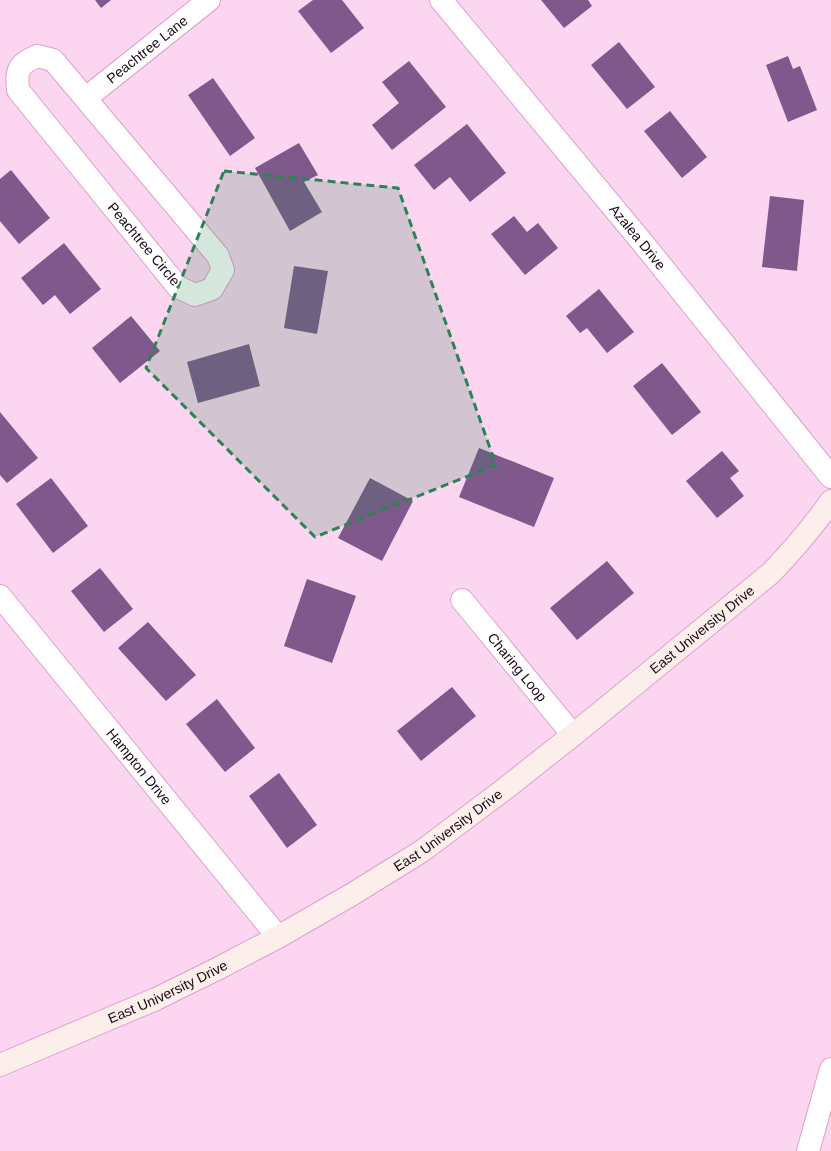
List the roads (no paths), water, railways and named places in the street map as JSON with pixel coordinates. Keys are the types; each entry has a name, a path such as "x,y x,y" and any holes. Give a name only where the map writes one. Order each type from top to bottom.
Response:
{"main road":[{"name":"East University Drive","path":"0,1065 156,1000 218,969 351,896 422,851 506,788 573,735 771,573 796,547 820,518 831,501"}],"street":[{"name":"Peachtree Lane","path":"86,98 209,0"},
{"name":"Azalea Drive","path":"441,0 642,242 831,477"},
{"name":"Peachtree Circle","path":"38,56 53,60 86,98 218,256 223,270 212,289 195,295 178,287 18,90 17,74 24,62 38,56"},
{"name":"Hampton Drive","path":"0,596 278,937"},
{"name":"Charing Loop","path":"462,600 573,735"},
{"path":"808,1151 831,1069"}]}
